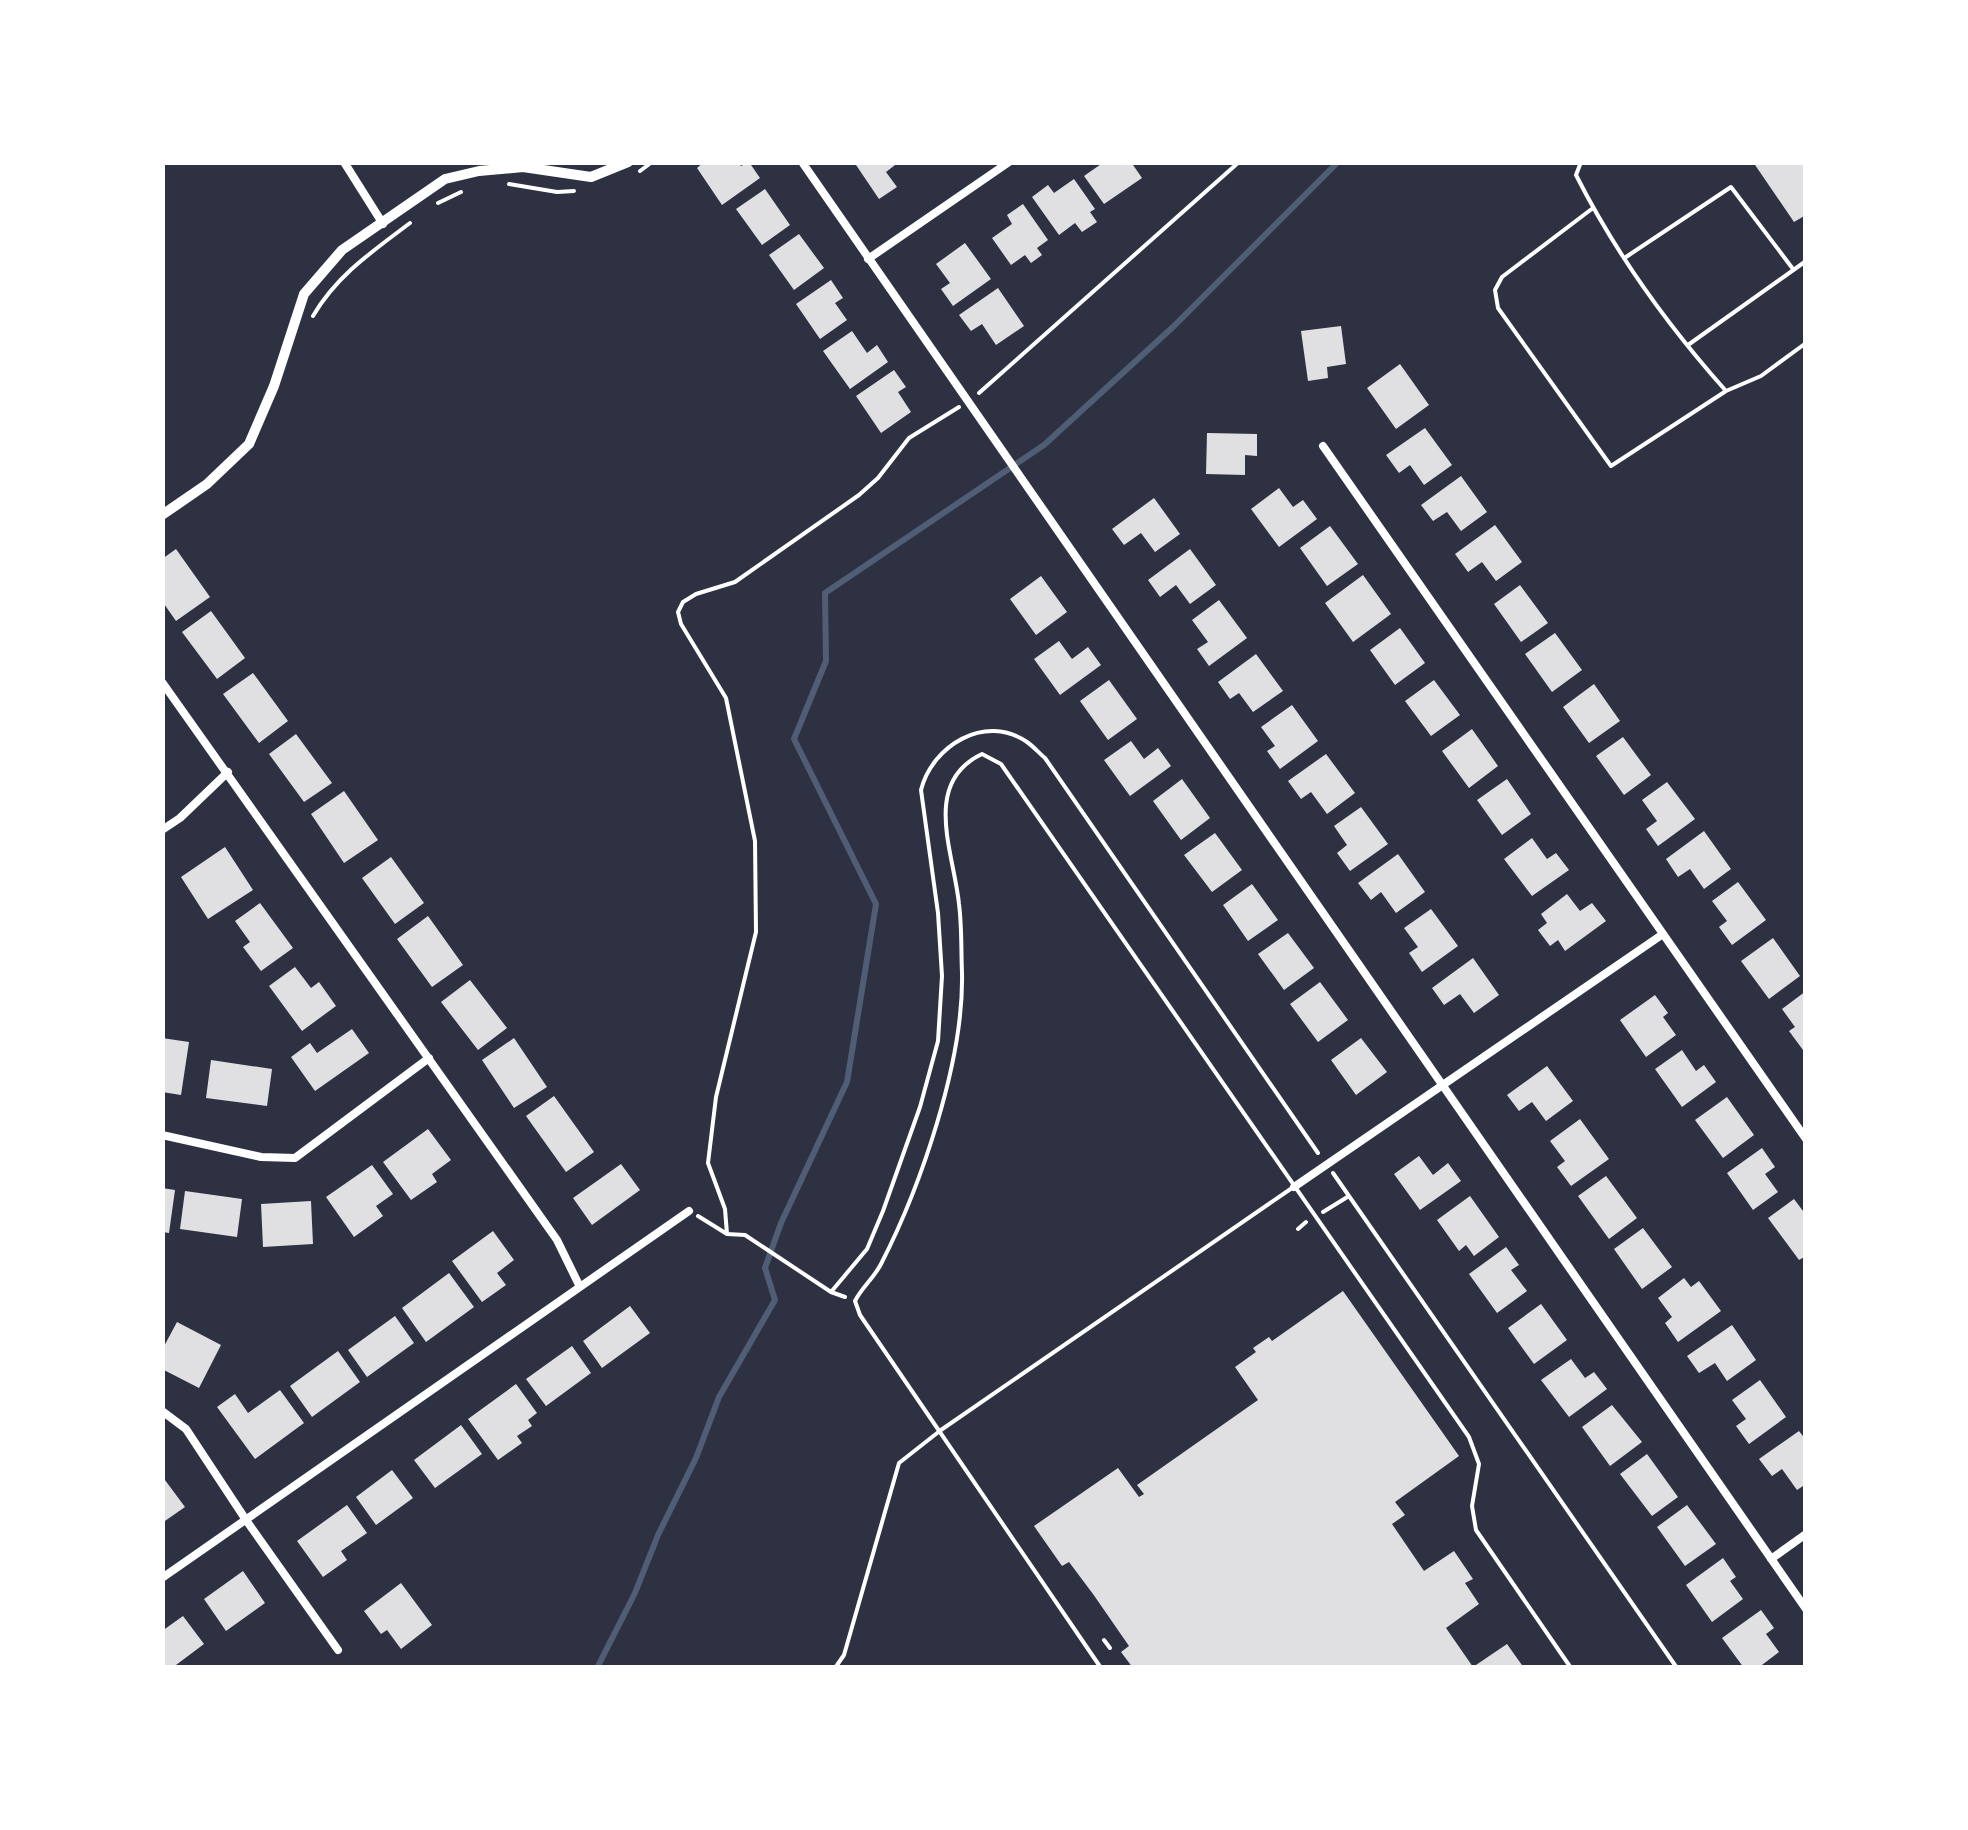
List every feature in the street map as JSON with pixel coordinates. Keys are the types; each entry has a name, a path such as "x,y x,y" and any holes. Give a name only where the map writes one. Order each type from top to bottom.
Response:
{"street":[{"path":"344,162 383,224"},
{"path":"162,515 207,484 249,444 274,386 304,294 342,250 445,179 523,167 591,177 628,162"},
{"path":"802,162 1806,1609"},
{"path":"868,259 1009,162"},
{"path":"1323,446 1806,1139"},
{"path":"162,682 557,1240 580,1287"},
{"path":"162,830 228,772"},
{"path":"1294,1187 1663,934"},
{"path":"162,1135 262,1157 296,1158 428,1058"},
{"path":"162,1578 689,1211"},
{"path":"162,1412 186,1428 338,1650"},
{"path":"1771,1559 1806,1534"}],"lane":[{"path":"1581,162 1576,175 1593,208 1688,345 1726,390"},
{"path":"1626,258 1731,186 1794,270"},
{"path":"1593,208 1502,277 1495,290 1498,308 1611,466 1726,390 1761,376 1806,342"},
{"path":"1688,345 1806,261"},
{"path":"1101,1668 854,1301 879,1269 908,1203 951,1073 962,997 960,906 944,817 949,787 964,762 982,754 1001,764 1469,1436 1479,1464 1472,1506 1476,1530 1571,1668"},
{"path":"834,1668 844,1655 899,1462 1294,1187"}],"path":[{"path":"634,176 652,162"},
{"path":"984,390 1238,162"},
{"path":"508,184 557,192 590,190"},
{"path":"431,207 468,188"},
{"path":"306,327 324,297 348,270 417,217"},
{"path":"727,1234 725,1210 708,1164 716,1097 756,932 755,842 726,698 681,624 678,612 696,594 735,582 858,495 878,478 909,438 954,410"},
{"path":"831,1292 867,1249 920,1107 938,1040 942,976 938,912 921,790 925,774 940,754 972,734 998,731 1025,740 1044,758 1318,1152"},
{"path":"1335,1176 1678,1668"},
{"path":"1327,1210 1349,1196"},
{"path":"689,1211 727,1234 745,1235 831,1292 854,1301"},
{"path":"1298,1229 1304,1222"},
{"path":"1104,1640 1110,1648"}],"building":[{"path":"704,162 738,162 741,166 749,162 760,178 722,205 697,168"},
{"path":"854,162 899,162 886,172 897,187 879,199"},
{"path":"1104,162 1131,162 1142,178 1104,204 1084,176"},
{"path":"1753,162 1806,162 1806,215 1794,222"},
{"path":"1074,179 1095,209 1090,212 1097,222 1082,232 1075,223 1059,235 1032,197 1048,185 1054,193"},
{"path":"765,189 790,225 762,245 736,209"},
{"path":"1023,204 1048,240 1037,248 1042,255 1031,263 1025,255 1011,265 992,238 1012,224 1007,215"},
{"path":"799,234 824,268 794,290 769,255"},
{"path":"965,243 991,279 953,306 941,289 950,283 936,264"},
{"path":"831,280 843,298 835,303 847,320 820,339 796,304"},
{"path":"998,288 1024,326 996,345 982,324 971,331 959,315"},
{"path":"1341,326 1346,364 1327,367 1328,378 1308,381 1301,331"},
{"path":"852,331 867,353 877,345 888,362 850,389 823,351"},
{"path":"1400,364 1429,405 1396,429 1367,388"},
{"path":"894,370 906,387 898,392 911,412 881,433 856,396"},
{"path":"1425,428 1452,465 1424,485 1410,465 1399,473 1386,455"},
{"path":"1207,433 1257,434 1257,456 1245,455 1245,475 1206,474"},
{"path":"1461,476 1487,512 1461,531 1447,512 1433,521 1421,505"},
{"path":"1279,488 1293,507 1303,500 1317,519 1279,547 1251,509"},
{"path":"1154,498 1180,534 1155,552 1141,533 1124,545 1112,529"},
{"path":"1495,525 1522,562 1496,581 1482,562 1468,572 1455,554"},
{"path":"1330,526 1358,564 1327,586 1300,548"},
{"path":"176,549 210,597 176,621 162,601 162,559"},
{"path":"1190,549 1216,585 1190,604 1176,585 1160,597 1148,580"},
{"path":"1363,575 1391,614 1353,642 1325,603"},
{"path":"1041,576 1067,612 1036,635 1010,599"},
{"path":"1520,585 1548,623 1521,642 1494,604"},
{"path":"1219,600 1247,638 1209,666 1197,649 1208,642 1192,620"},
{"path":"211,611 245,658 217,679 182,632"},
{"path":"1400,628 1425,663 1395,685 1370,650"},
{"path":"1555,633 1582,670 1552,692 1525,654"},
{"path":"1059,641 1072,659 1088,647 1101,665 1060,695 1034,659"},
{"path":"1256,654 1283,691 1253,712 1239,693 1230,699 1218,682"},
{"path":"253,673 288,721 259,743 223,694"},
{"path":"1109,680 1137,719 1108,740 1080,701"},
{"path":"1434,680 1460,715 1431,736 1405,701"},
{"path":"1594,684 1620,721 1589,743 1563,707"},
{"path":"1292,705 1318,741 1280,769 1267,751 1275,746 1261,727"},
{"path":"1472,729 1498,766 1469,788 1442,751"},
{"path":"296,734 332,783 304,802 269,754"},
{"path":"1623,737 1651,775 1624,795 1596,756"},
{"path":"1131,741 1144,759 1158,748 1171,766 1130,796 1104,760"},
{"path":"1326,754 1355,793 1327,814 1311,792 1301,799 1288,781"},
{"path":"1182,779 1210,818 1181,840 1153,801"},
{"path":"1507,779 1531,814 1502,835 1477,800"},
{"path":"1667,782 1695,819 1658,846 1646,829 1657,821 1642,800"},
{"path":"344,791 378,840 344,863 311,814"},
{"path":"1361,807 1388,844 1350,871 1337,853 1347,845 1334,826"},
{"path":"1704,831 1731,869 1704,889 1690,869 1678,877 1666,859"},
{"path":"1215,833 1242,870 1212,892 1184,855"},
{"path":"1532,838 1547,859 1556,853 1569,870 1532,896 1504,859"},
{"path":"225,847 253,890 208,919 181,877"},
{"path":"1398,854 1425,892 1396,913 1381,892 1371,900 1358,883"},
{"path":"391,857 424,903 395,924 362,878"},
{"path":"1738,882 1766,920 1732,945 1719,927 1727,921 1712,901"},
{"path":"1252,884 1278,920 1248,941 1223,905"},
{"path":"1567,894 1580,911 1592,903 1606,921 1565,951 1558,940 1550,946 1538,930 1547,923 1541,914"},
{"path":"260,903 293,948 261,971 243,947 250,942 235,921"},
{"path":"1431,909 1458,946 1422,972 1409,953 1418,947 1404,928"},
{"path":"428,916 463,965 432,987 397,939"},
{"path":"1288,933 1314,968 1284,990 1258,954"},
{"path":"1773,938 1800,976 1769,999 1741,961"},
{"path":"1473,958 1499,995 1474,1013 1460,994 1444,1005 1432,988"},
{"path":"295,967 311,988 319,982 336,1006 302,1031 269,986"},
{"path":"470,980 507,1028 478,1050 441,1002"},
{"path":"1320,982 1348,1020 1318,1042 1290,1004"},
{"path":"1806,991 1803,1050 1789,1031 1795,1027 1782,1009"},
{"path":"1655,995 1668,1013 1663,1017 1676,1035 1646,1057 1620,1020"},
{"path":"352,1029 369,1053 315,1091 291,1057 310,1043 317,1053"},
{"path":"162,1038 189,1042 181,1095 162,1092"},
{"path":"514,1038 547,1087 514,1108 482,1060"},
{"path":"1361,1038 1387,1072 1356,1095 1331,1060"},
{"path":"1682,1050 1696,1071 1704,1065 1716,1082 1682,1107 1655,1069"},
{"path":"211,1060 272,1069 267,1106 206,1098"},
{"path":"1547,1066 1573,1101 1546,1121 1532,1102 1519,1111 1507,1095"},
{"path":"554,1096 594,1152 566,1172 526,1116"},
{"path":"1727,1097 1754,1135 1723,1158 1695,1120"},
{"path":"1580,1119 1609,1159 1571,1186 1557,1167 1565,1161 1550,1141"},
{"path":"428,1129 451,1160 432,1174 437,1182 411,1200 383,1162"},
{"path":"1762,1148 1775,1167 1765,1174 1778,1192 1753,1210 1727,1173"},
{"path":"1419,1156 1433,1175 1448,1163 1461,1181 1420,1210 1394,1174"},
{"path":"621,1164 640,1190 592,1225 573,1198"},
{"path":"372,1165 393,1194 376,1206 383,1216 354,1237 326,1197"},
{"path":"1606,1176 1637,1218 1609,1239 1578,1196"},
{"path":"162,1188 175,1190 169,1233 162,1232"},
{"path":"185,1191 242,1199 237,1237 180,1229"},
{"path":"1470,1196 1499,1237 1474,1256 1466,1245 1459,1251 1437,1220"},
{"path":"1794,1199 1806,1215 1806,1256 1799,1260 1768,1218"},
{"path":"311,1201 313,1244 263,1247 261,1204"},
{"path":"1643,1228 1672,1267 1642,1289 1614,1249"},
{"path":"493,1231 514,1260 497,1273 506,1285 482,1302 452,1261"},
{"path":"1506,1247 1519,1265 1511,1270 1527,1291 1497,1313 1469,1274"},
{"path":"449,1273 474,1307 426,1342 402,1308"},
{"path":"1684,1278 1691,1287 1699,1281 1721,1311 1678,1342 1665,1323 1672,1317 1658,1298"},
{"path":"1343,1291 1459,1456 1395,1502 1405,1515 1392,1524 1424,1571 1454,1551 1473,1579 1465,1583 1479,1604 1446,1628 1473,1667 1507,1644 1524,1668 1133,1668 1121,1652 1129,1646 1093,1594 1069,1562 1062,1566 1034,1526 1118,1468 1139,1497 1144,1494 1137,1485 1258,1400 1235,1367 1256,1352 1253,1348 1269,1337 1272,1341"},
{"path":"1541,1304 1567,1340 1534,1364 1508,1328"},
{"path":"630,1306 650,1333 602,1368 583,1341"},
{"path":"395,1316 414,1343 367,1377 348,1350"},
{"path":"177,1322 221,1345 199,1388 162,1369 162,1350"},
{"path":"1732,1325 1756,1360 1727,1381 1715,1363 1699,1373 1687,1356"},
{"path":"572,1346 591,1373 546,1406 526,1379"},
{"path":"338,1351 360,1382 312,1417 290,1386"},
{"path":"1571,1359 1585,1378 1594,1372 1607,1389 1569,1417 1541,1380"},
{"path":"1760,1380 1786,1417 1749,1444 1736,1426 1746,1419 1732,1400"},
{"path":"516,1384 537,1413 528,1420 532,1426 517,1436 522,1443 498,1460 468,1419"},
{"path":"280,1390 304,1423 255,1459 217,1407 235,1394 248,1413"},
{"path":"1612,1405 1642,1442 1610,1466 1582,1427"},
{"path":"461,1425 482,1454 435,1488 414,1460"},
{"path":"1799,1431 1806,1440 1806,1484 1797,1490 1782,1469 1772,1476 1759,1459"},
{"path":"1647,1454 1678,1497 1652,1516 1620,1474"},
{"path":"392,1470 413,1498 376,1525 356,1497"},
{"path":"162,1476 185,1507 162,1523"},
{"path":"347,1505 367,1533 341,1551 347,1560 323,1577 297,1541"},
{"path":"1687,1505 1716,1544 1685,1566 1657,1527"},
{"path":"1723,1558 1736,1577 1730,1581 1743,1599 1712,1622 1686,1585"},
{"path":"243,1571 265,1603 226,1631 204,1599"},
{"path":"401,1583 432,1625 401,1649 387,1630 381,1634 364,1611"},
{"path":"1761,1610 1774,1628 1766,1634 1779,1652 1758,1668 1744,1668 1722,1638"},
{"path":"183,1616 204,1644 172,1668 162,1668 162,1631"}],"waterway":[{"path":"597,1668 696,1458 719,1397 775,1300 765,1268 781,1223 847,1082 876,904 794,739 826,661 825,593 1044,445 1174,326 1338,162"}]}
